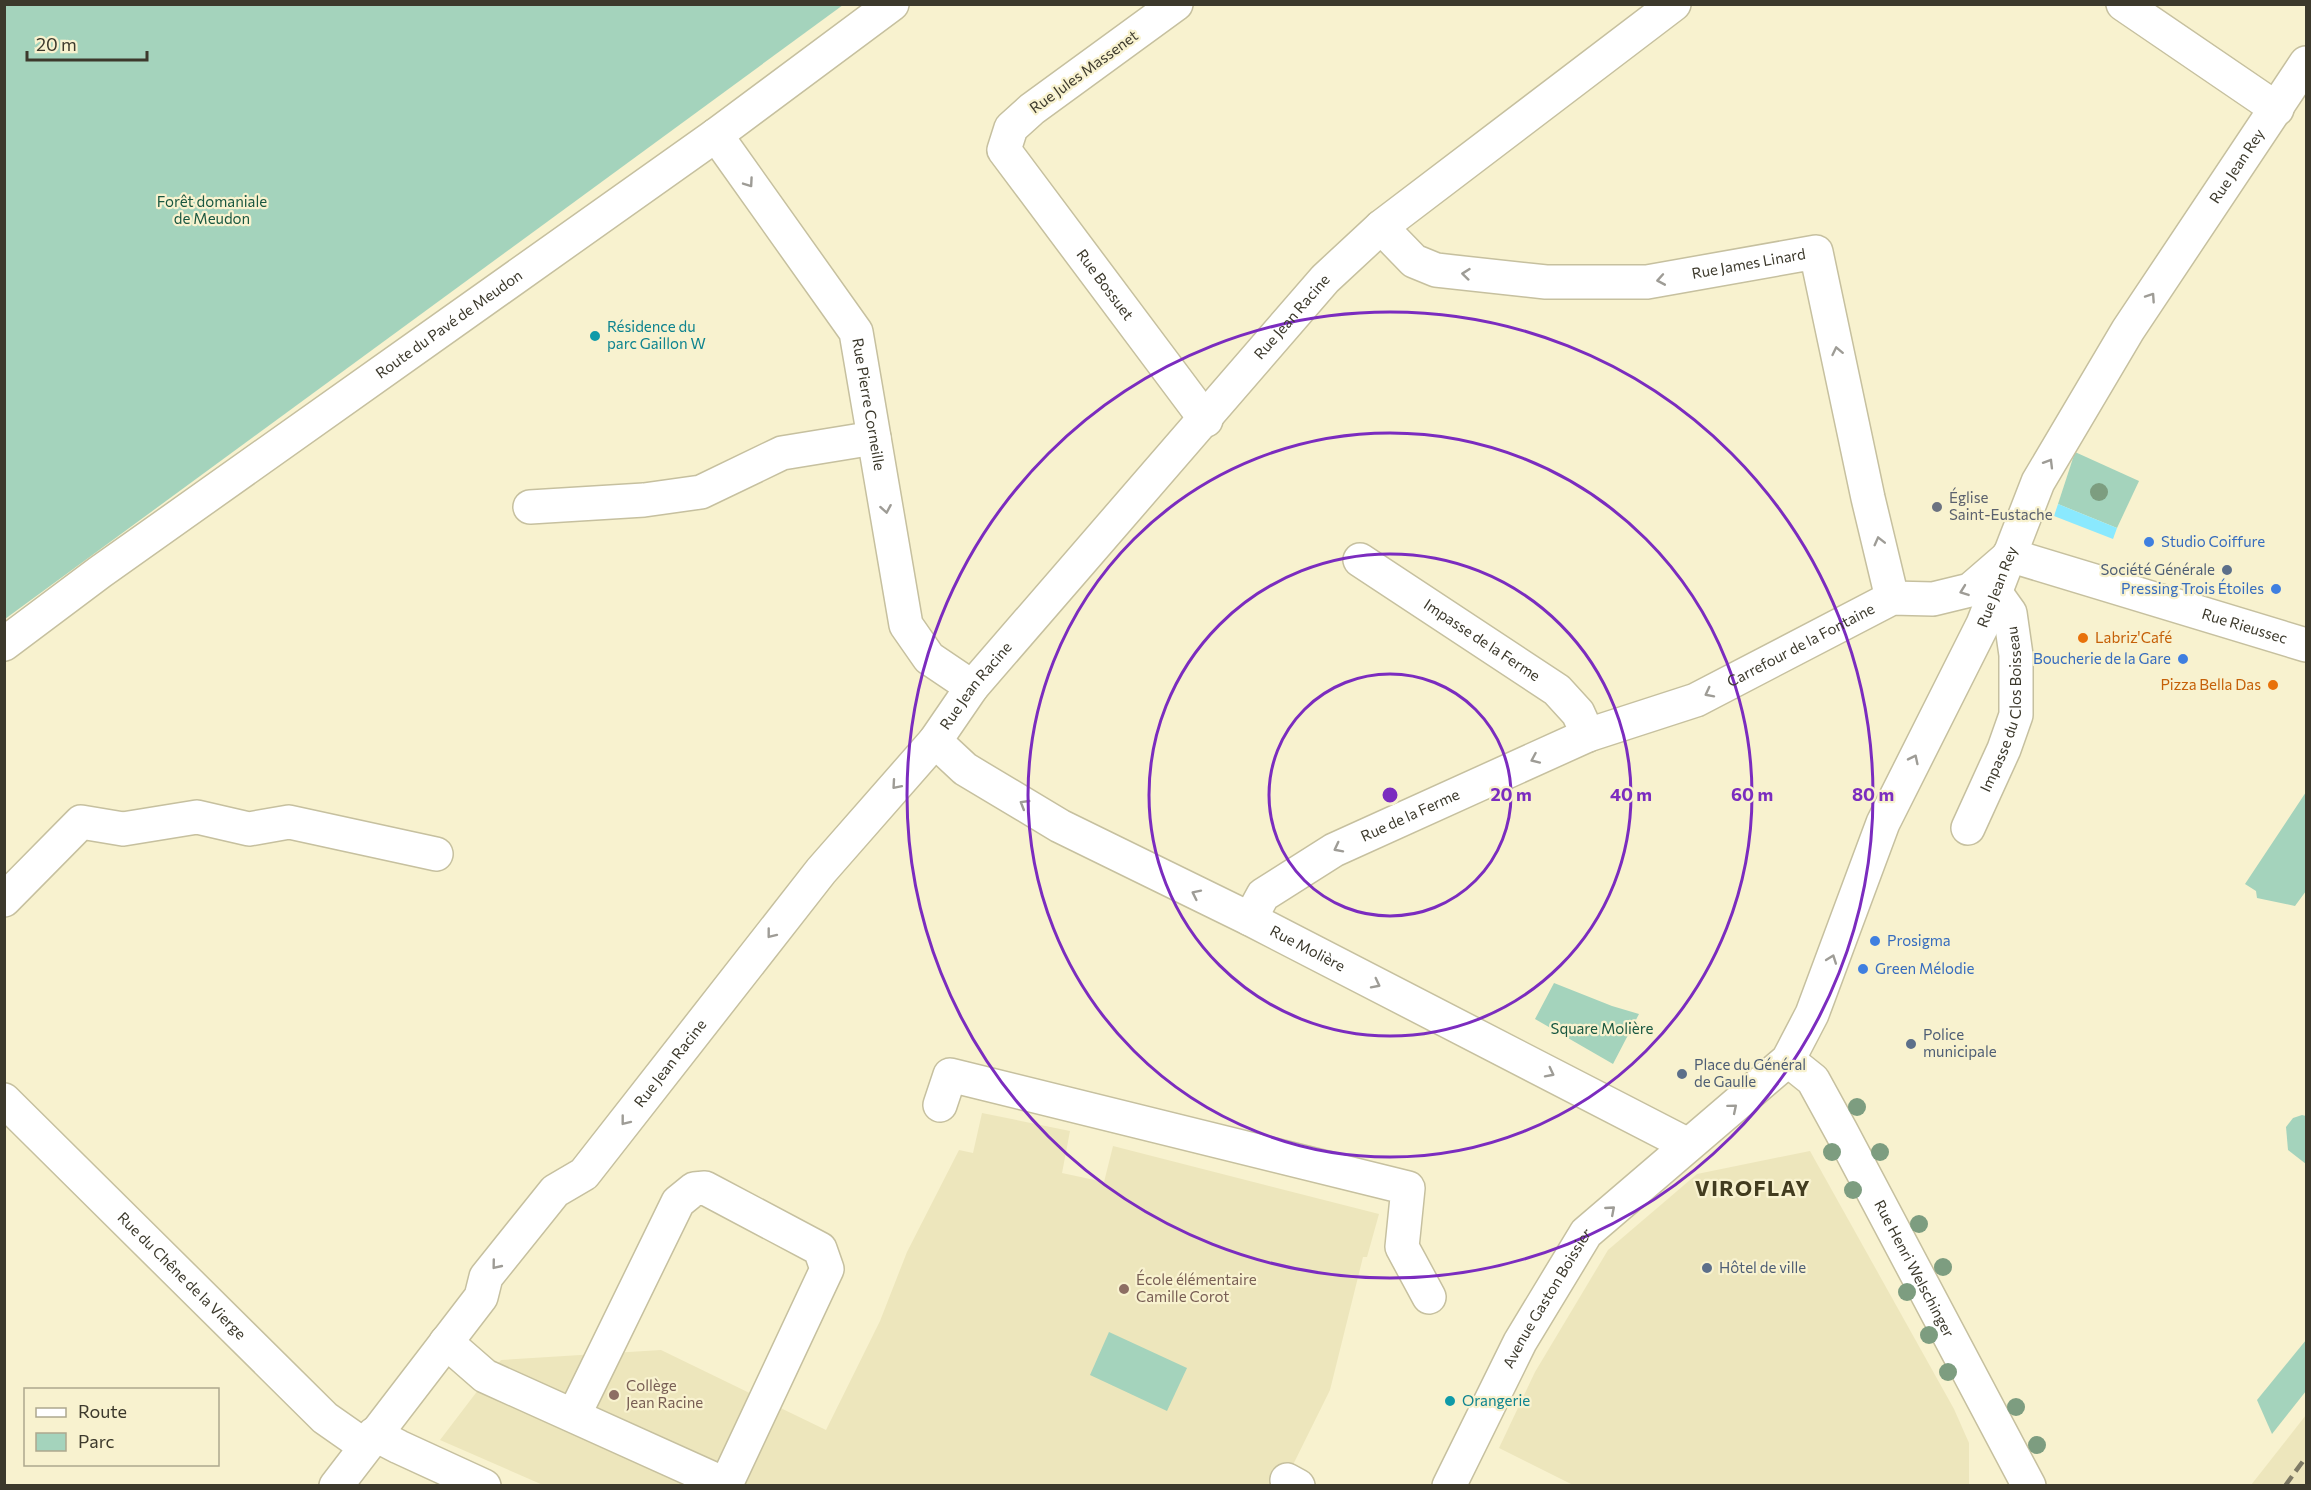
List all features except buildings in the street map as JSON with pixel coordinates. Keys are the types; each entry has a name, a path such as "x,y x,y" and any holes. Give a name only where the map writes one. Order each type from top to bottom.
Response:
{"street":[{"name":"Route du Pavé de Meudon","path":"4,644 100,572 716,135 892,4"},
{"name":"Rue Jules Massenet","path":"1004,150 1011,128 1032,109 1176,4"},
{"name":"Rue Jean Racine","path":"336,1485 481,1297 486,1276 555,1191 584,1174 821,872 934,741 972,687 1206,420 1325,279 1381,227 1674,4"},
{"path":"2123,4 2277,109"},
{"name":"Rue Jean Rey","path":"1788,1060 1812,1014 1883,823 1983,624 2038,482 2128,330 2307,63"},
{"name":"Rue Pierre Corneille","path":"716,135 856,332 906,625 929,658 972,687"},
{"name":"Rue Bossuet","path":"1004,150 1206,420"},
{"name":"Rue James Linard","path":"1381,227 1414,261 1436,270 1546,282 1647,282 1816,252 1868,498 1892,598"},
{"path":"530,507 644,500 701,492 782,453 874,438"},
{"name":"Carrefour de la Fontaine","path":"1588,735 1696,700 1892,598 1933,599 1970,590 2009,555"},
{"name":"Rue Rieussec","path":"2009,555 2307,645"},
{"name":"Impasse de la Ferme","path":"1360,560 1557,690 1578,713 1588,735"},
{"name":"Impasse du Clos Boisseau","path":"1968,828 2004,749 2016,715 2016,655 2010,613 1995,592"},
{"name":"Rue de la Ferme","path":"1250,919 1263,895 1334,850 1588,735"},
{"name":"Rue Molière","path":"934,741 965,768 1060,826 1250,919 1688,1145"},
{"path":"4,900 81,822 123,829 197,817 249,829 289,822 436,854"},
{"path":"1688,1145 1788,1060"},
{"name":"Rue Henri Welschinger","path":"1788,1060 1813,1080 2016,1480"},
{"path":"940,1105 951,1075 1408,1188 1402,1247 1429,1297"},
{"name":"Rue du Chêne de la Vierge","path":"4,1100 326,1418 370,1440 399,1447 430,1474 484,1485"},
{"name":"Avenue Gaston Boissier","path":"1449,1485 1520,1342 1586,1233 1688,1145"},
{"path":"446,1342 485,1376 720,1482 729,1478 826,1269 820,1249 705,1188 694,1189 678,1202 574,1415"}],"shaded area":[{"name":"École élémentaire Camille Corot","path":"982,1113 1070,1131 1062,1173 1104,1182 1113,1146 1379,1214 1367,1257 1363,1257 1330,1390 1283,1485 543,1485 440,1440 501,1360 661,1350 826,1430 880,1321 907,1252 959,1150 973,1153"},
{"path":"1810,1151 1954,1409 1969,1443 1969,1485 1573,1485 1499,1448 1535,1372 1608,1250 1697,1174"},
{"path":"2306,1415 2306,1485 2251,1485"}],"green space":[{"name":"Forêt domaniale de Meudon","path":"5,4 843,4 843,5 5,619"},
{"path":"2075,452 2139,481 2117,528 2058,504"},
{"path":"2306,792 2306,891 2295,906 2257,898 2256,891 2245,884"},
{"name":"Square Molière","path":"1554,983 1639,1014 1613,1064 1535,1019"},
{"path":"2306,1116 2306,1164 2288,1150 2286,1127 2293,1118"},
{"path":"1109,1332 1187,1368 1167,1411 1090,1375"},
{"path":"2306,1340 2306,1391 2272,1434 2257,1400"}],"water":[{"path":"2058,504 2117,528 2113,539 2054,516"}],"railway":[{"path":"2285,1486 2306,1457"}],"place":[{"name":"Résidence du parc Gaillon W","path":"595,336"},
{"name":"Église Saint-Eustache","path":"1937,507"},
{"name":"Studio Coiffure","path":"2149,542"},
{"name":"Société Générale","path":"2227,570"},
{"name":"Pressing Trois Étoiles","path":"2276,589"},
{"name":"Labriz'Café","path":"2083,638"},
{"name":"Boucherie de la Gare","path":"2183,659"},
{"name":"Pizza Bella Das","path":"2273,685"},
{"name":"Prosigma","path":"1875,941"},
{"name":"Green Mélodie","path":"1863,969"},
{"name":"Police municipale","path":"1911,1044"},
{"name":"Place du Général de Gaulle","path":"1682,1074"},
{"name":"Hôtel de ville","path":"1707,1268"},
{"name":"École élémentaire Camille Corot","path":"1124,1289"},
{"name":"Collège Jean Racine","path":"614,1395"},
{"name":"Orangerie","path":"1450,1401"}],"district":[{"name":"VIROFLAY","path":"1753,1189"}]}
